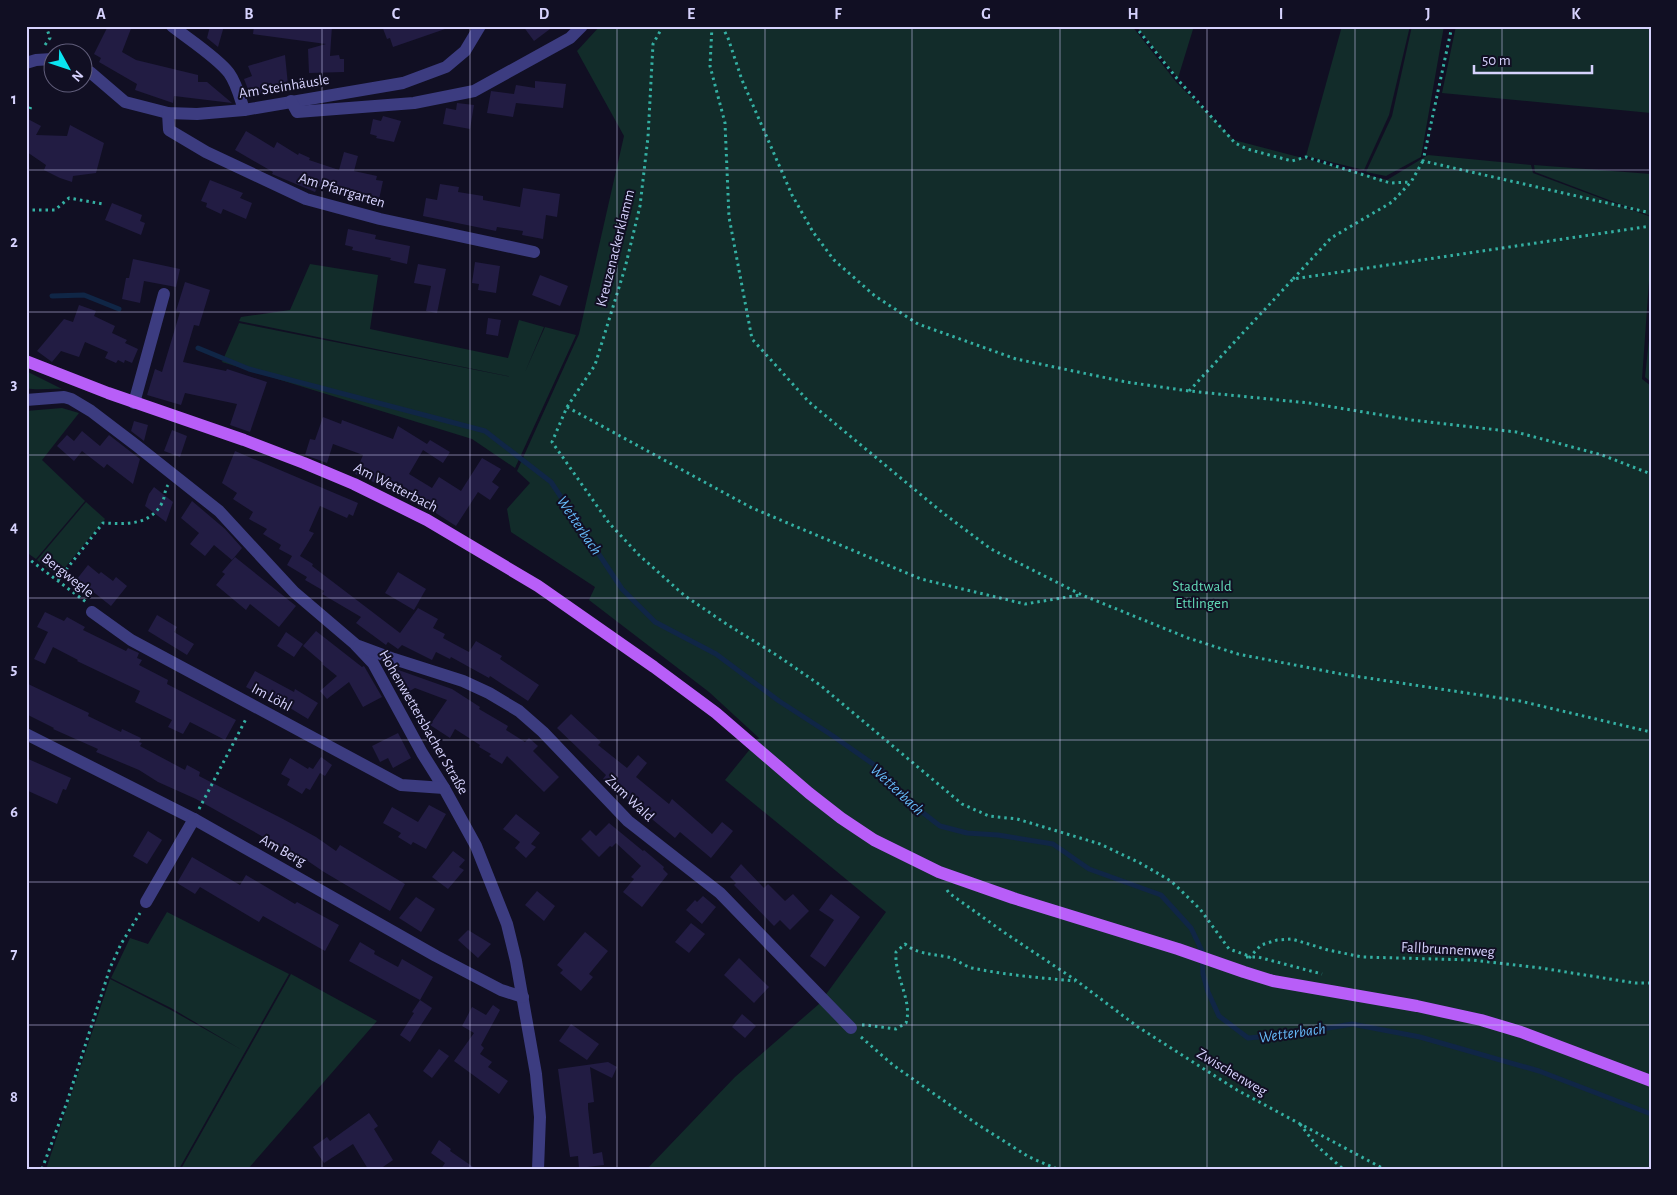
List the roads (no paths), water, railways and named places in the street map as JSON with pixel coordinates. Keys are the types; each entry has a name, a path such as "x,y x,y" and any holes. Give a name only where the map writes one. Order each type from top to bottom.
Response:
{"main road":[{"name":"Am Wetterbach","path":"26,361 134,403 244,440 304,463 400,505 538,586 716,713 841,818 874,840 939,872 1012,898 1178,949 1274,981 1417,1006 1481,1020 1529,1035 1651,1081"}],"street":[{"path":"172,26 229,73 238,90 244,110"},
{"name":"Am Steinhäusle","path":"92,74 125,102 168,113 198,114 244,110 403,83 446,67 465,51 480,26"},
{"path":"291,101 297,112 414,103 474,91 570,38 582,26"},
{"path":"26,63 42,60"},
{"name":"Am Pfarrgarten","path":"168,113 169,130 206,152 306,199 380,219 534,252"},
{"path":"134,403 164,294"},
{"name":"Hohenwettersbacher Straße","path":"26,400 64,397 91,411 219,511 294,592 355,644 373,662 422,753 476,846 507,924 523,997 536,1074 540,1117 538,1169"},
{"name":"Im Löhl","path":"92,612 131,640 401,785 444,788"},
{"name":"Zum Wald","path":"355,644 394,659 464,681 519,711 543,732 628,821 720,893 851,1028"},
{"name":"Am Berg","path":"26,734 194,819 436,956 501,990 523,997"},
{"path":"146,902 194,819"}],"waterway":[{"name":"Wetterbach","path":"52,296 84,295 119,309"},
{"name":"Wetterbach","path":"198,348 249,369 485,431 551,482 622,589 655,622 716,654 779,701 883,771 909,802 940,826 967,833 998,835 1053,844 1089,869 1161,895 1191,928 1202,951 1203,974 1208,992 1219,1016 1248,1038 1299,1033 1352,1024 1420,1037 1539,1071 1651,1114"}],"park label":[{"name":"Stadtwald Ettlingen","path":"1202,594"}]}
